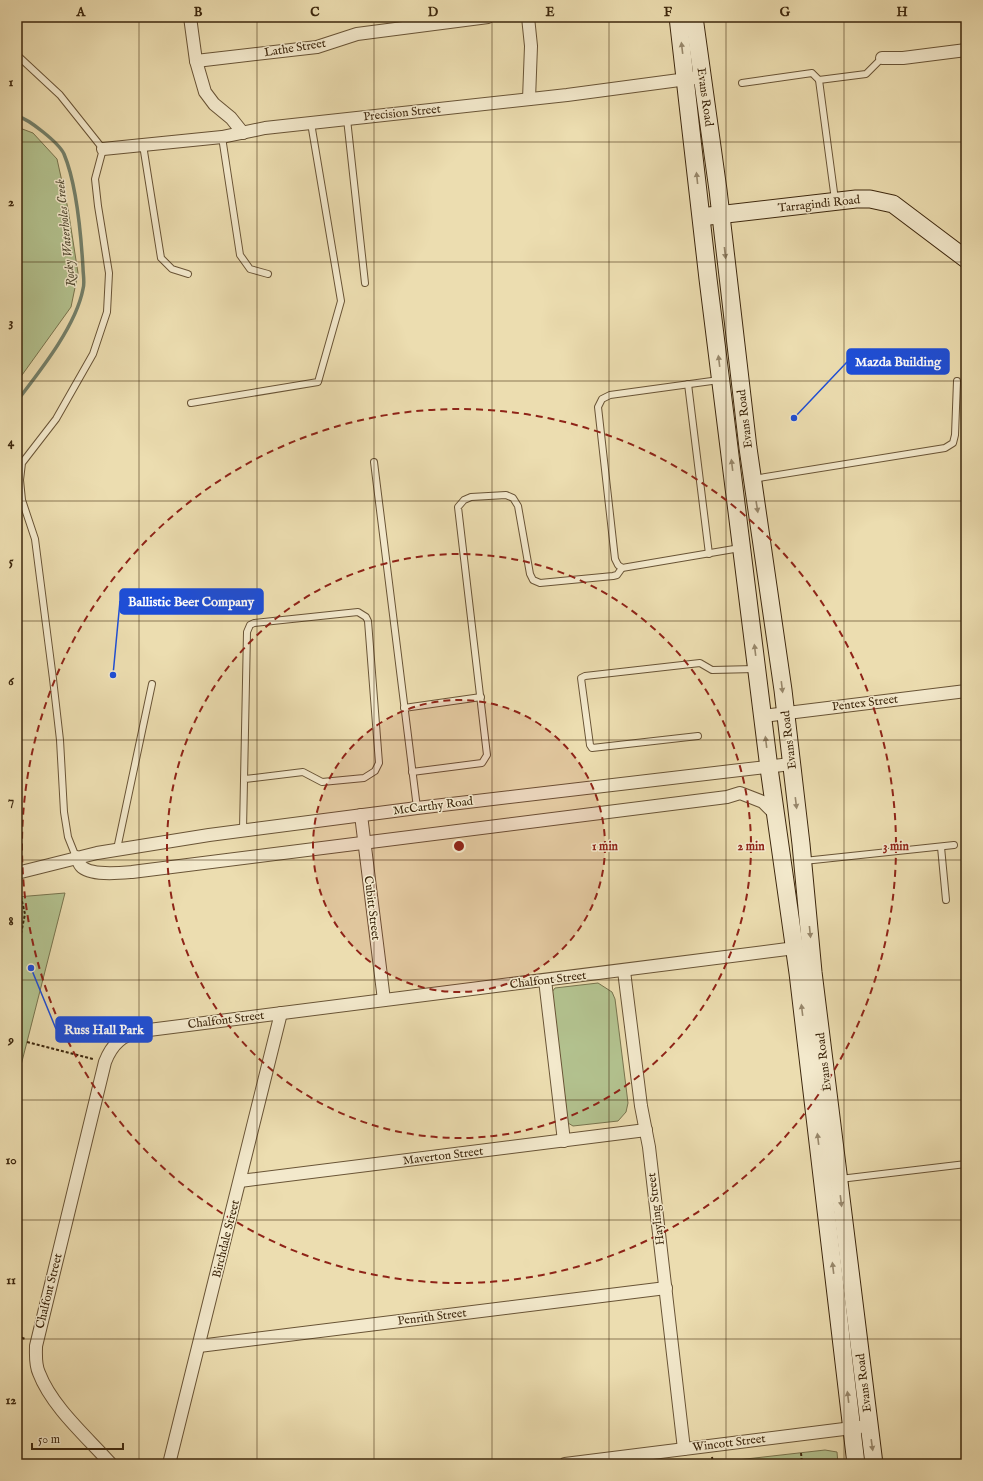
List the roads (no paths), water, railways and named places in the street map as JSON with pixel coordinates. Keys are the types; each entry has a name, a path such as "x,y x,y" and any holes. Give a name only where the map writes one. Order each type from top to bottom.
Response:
{"main road":[{"name":"Evans Road","path":"678,17 694,78 721,214 753,479 786,713 803,861 813,972 874,1464"},
{"name":"Evans Road","path":"694,17 694,78 701,217 769,768 795,948 856,1464"},
{"name":"Tarragindi Road","path":"701,217 835,201 870,199 893,204 966,259"}],"street":[{"path":"190,17 196,61 205,92 214,104 231,118 243,133"},
{"name":"Lathe Street","path":"196,61 317,47 357,34 488,17"},
{"path":"528,17 531,46 529,99"},
{"path":"882,58 903,58 966,50"},
{"name":"Precision Street","path":"103,149 222,138 243,133 311,123 529,99 694,78"},
{"name":"Pentex Street","path":"763,716 966,691"},
{"name":"McCarthy Road","path":"17,873 76,857 117,849 243,830 417,808 769,768 792,764"},
{"path":"76,857 81,866 87,870 95,872 132,872 727,797 740,793 763,802 775,814"},
{"name":"Cubitt Street","path":"361,815 384,1000"},
{"name":"Chalfont Street","path":"111,1464 46,1390 38,1372 36,1346 105,1062 116,1042 132,1033 795,948"},
{"name":"Hayling Street","path":"624,971 666,1288 684,1449"},
{"path":"545,980 564,1141"},
{"name":"Birchdale Street","path":"169,1464 281,1013"},
{"name":"Maverton Street","path":"240,1181 646,1130"},
{"name":"Penrith Street","path":"199,1346 666,1288"},
{"name":"Wincott Street","path":"565,1464 869,1426"}],"lane":[{"path":"17,55 60,96 103,149 95,179 109,273 107,312 93,354 56,419 22,463 20,480 22,500 35,539 60,740 64,812 68,837 76,857"},
{"path":"819,80 866,74 882,58"},
{"path":"742,83 812,73 819,80 835,201"},
{"path":"347,119 364,283"},
{"path":"191,403 318,382 341,301 311,123"},
{"path":"222,138 240,256 250,269 268,274"},
{"path":"143,145 161,258 172,269 188,274"},
{"path":"622,568 618,565 615,559 598,407 602,398 610,395 721,380"},
{"path":"753,479 945,448 953,443 955,435 957,381"},
{"path":"688,384 709,554"},
{"path":"374,462 417,808"},
{"path":"412,772 482,763 488,755 458,507 464,500 506,495 513,498 518,506 530,574 533,580 540,583 613,576 617,575 622,568 742,548"},
{"path":"243,830 247,632 250,625 254,623 358,612 366,616 368,621 379,764 375,771 364,778 322,782 303,772 245,779"},
{"path":"698,736 592,748 589,743 581,678 585,676 700,663 712,670 725,671 757,669"},
{"path":"117,849 152,684"},
{"path":"404,708 481,697"},
{"path":"803,861 954,845"},
{"path":"941,847 946,900"},
{"path":"839,1179 966,1164"}],"waterway":[{"name":"Rocky Waterholes Creek","path":"17,116 43,132 61,149 64,154 72,180 78,210 84,281 84,287 79,303 65,333 56,348 17,401"}],"place":[{"name":"Mazda Building","path":"794,418"},
{"name":"Ballistic Beer Company","path":"113,675"},
{"name":"Russ Hall Park","path":"31,968"}]}
